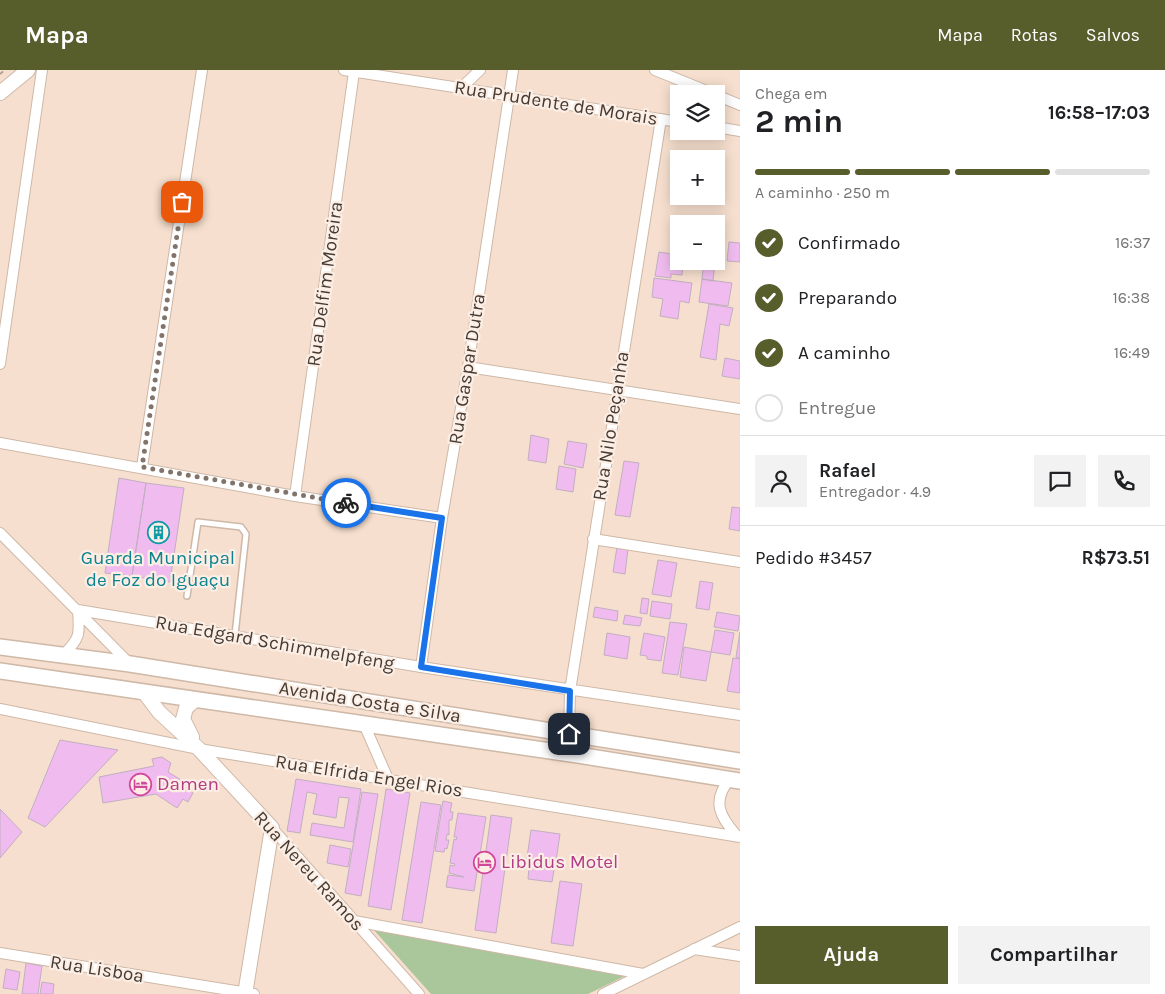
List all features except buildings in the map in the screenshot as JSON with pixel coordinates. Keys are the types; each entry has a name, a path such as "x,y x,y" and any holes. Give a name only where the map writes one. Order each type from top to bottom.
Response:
{"main road":[{"name":"Avenida Costa e Silva","path":"0,647 130,664 740,761"},
{"name":"Avenida Costa e Silva","path":"0,671 735,780"}],"street":[{"path":"0,93 28,70"},
{"path":"0,364 42,70"},
{"path":"142,467 202,70"},
{"path":"461,88 480,70"},
{"name":"Rua Gaspar Dutra","path":"421,667 442,518 468,368 513,70"},
{"path":"655,70 692,85"},
{"name":"Rua Prudente de Morais","path":"349,71 670,121"},
{"name":"Rua Delfim Moreira","path":"295,496 349,71"},
{"path":"725,98 740,104"},
{"name":"Rua Nilo Peçanha","path":"569,734 570,691 660,119"},
{"path":"725,128 740,131"},
{"path":"468,368 740,408"},
{"path":"0,443 295,496 442,518"},
{"path":"0,533 130,664"},
{"path":"593,539 740,562"},
{"path":"62,656 76,642 79,632 78,610"},
{"name":"Rua Edgard Schimmelpfeng","path":"78,610 570,691 740,714"},
{"path":"144,692 159,712 199,748"},
{"path":"195,700 186,708 184,719 199,748"},
{"name":"Rua Elfrida Engel Rios","path":"0,708 199,748 739,837"},
{"path":"364,724 388,779"},
{"name":"Rua Nereu Ramos","path":"199,748 419,994"},
{"path":"735,780 720,790 718,804 725,822 739,837"},
{"path":"248,993 272,828"},
{"path":"354,921 643,974"},
{"path":"603,994 740,927"},
{"path":"694,949 740,956"},
{"name":"Rua Lisboa","path":"0,953 248,993"}],"lane":[{"path":"187,596 198,522 241,527 246,534 235,635"}],"path":[{"path":"0,74 5,70"}],"green space":[{"path":"373,929 625,976 588,994 431,994"}],"way so far":[{"path":"182,202 142,467 295,496 346,503"}],"place":[{"name":"Guarda Municipal de Foz do Iguaçu","path":"158,532"},
{"name":"Damen","path":"141,784"},
{"name":"Libidus Motel","path":"485,862"}],"route":[{"path":"346,503 442,518 421,667 570,691 569,734"}]}
